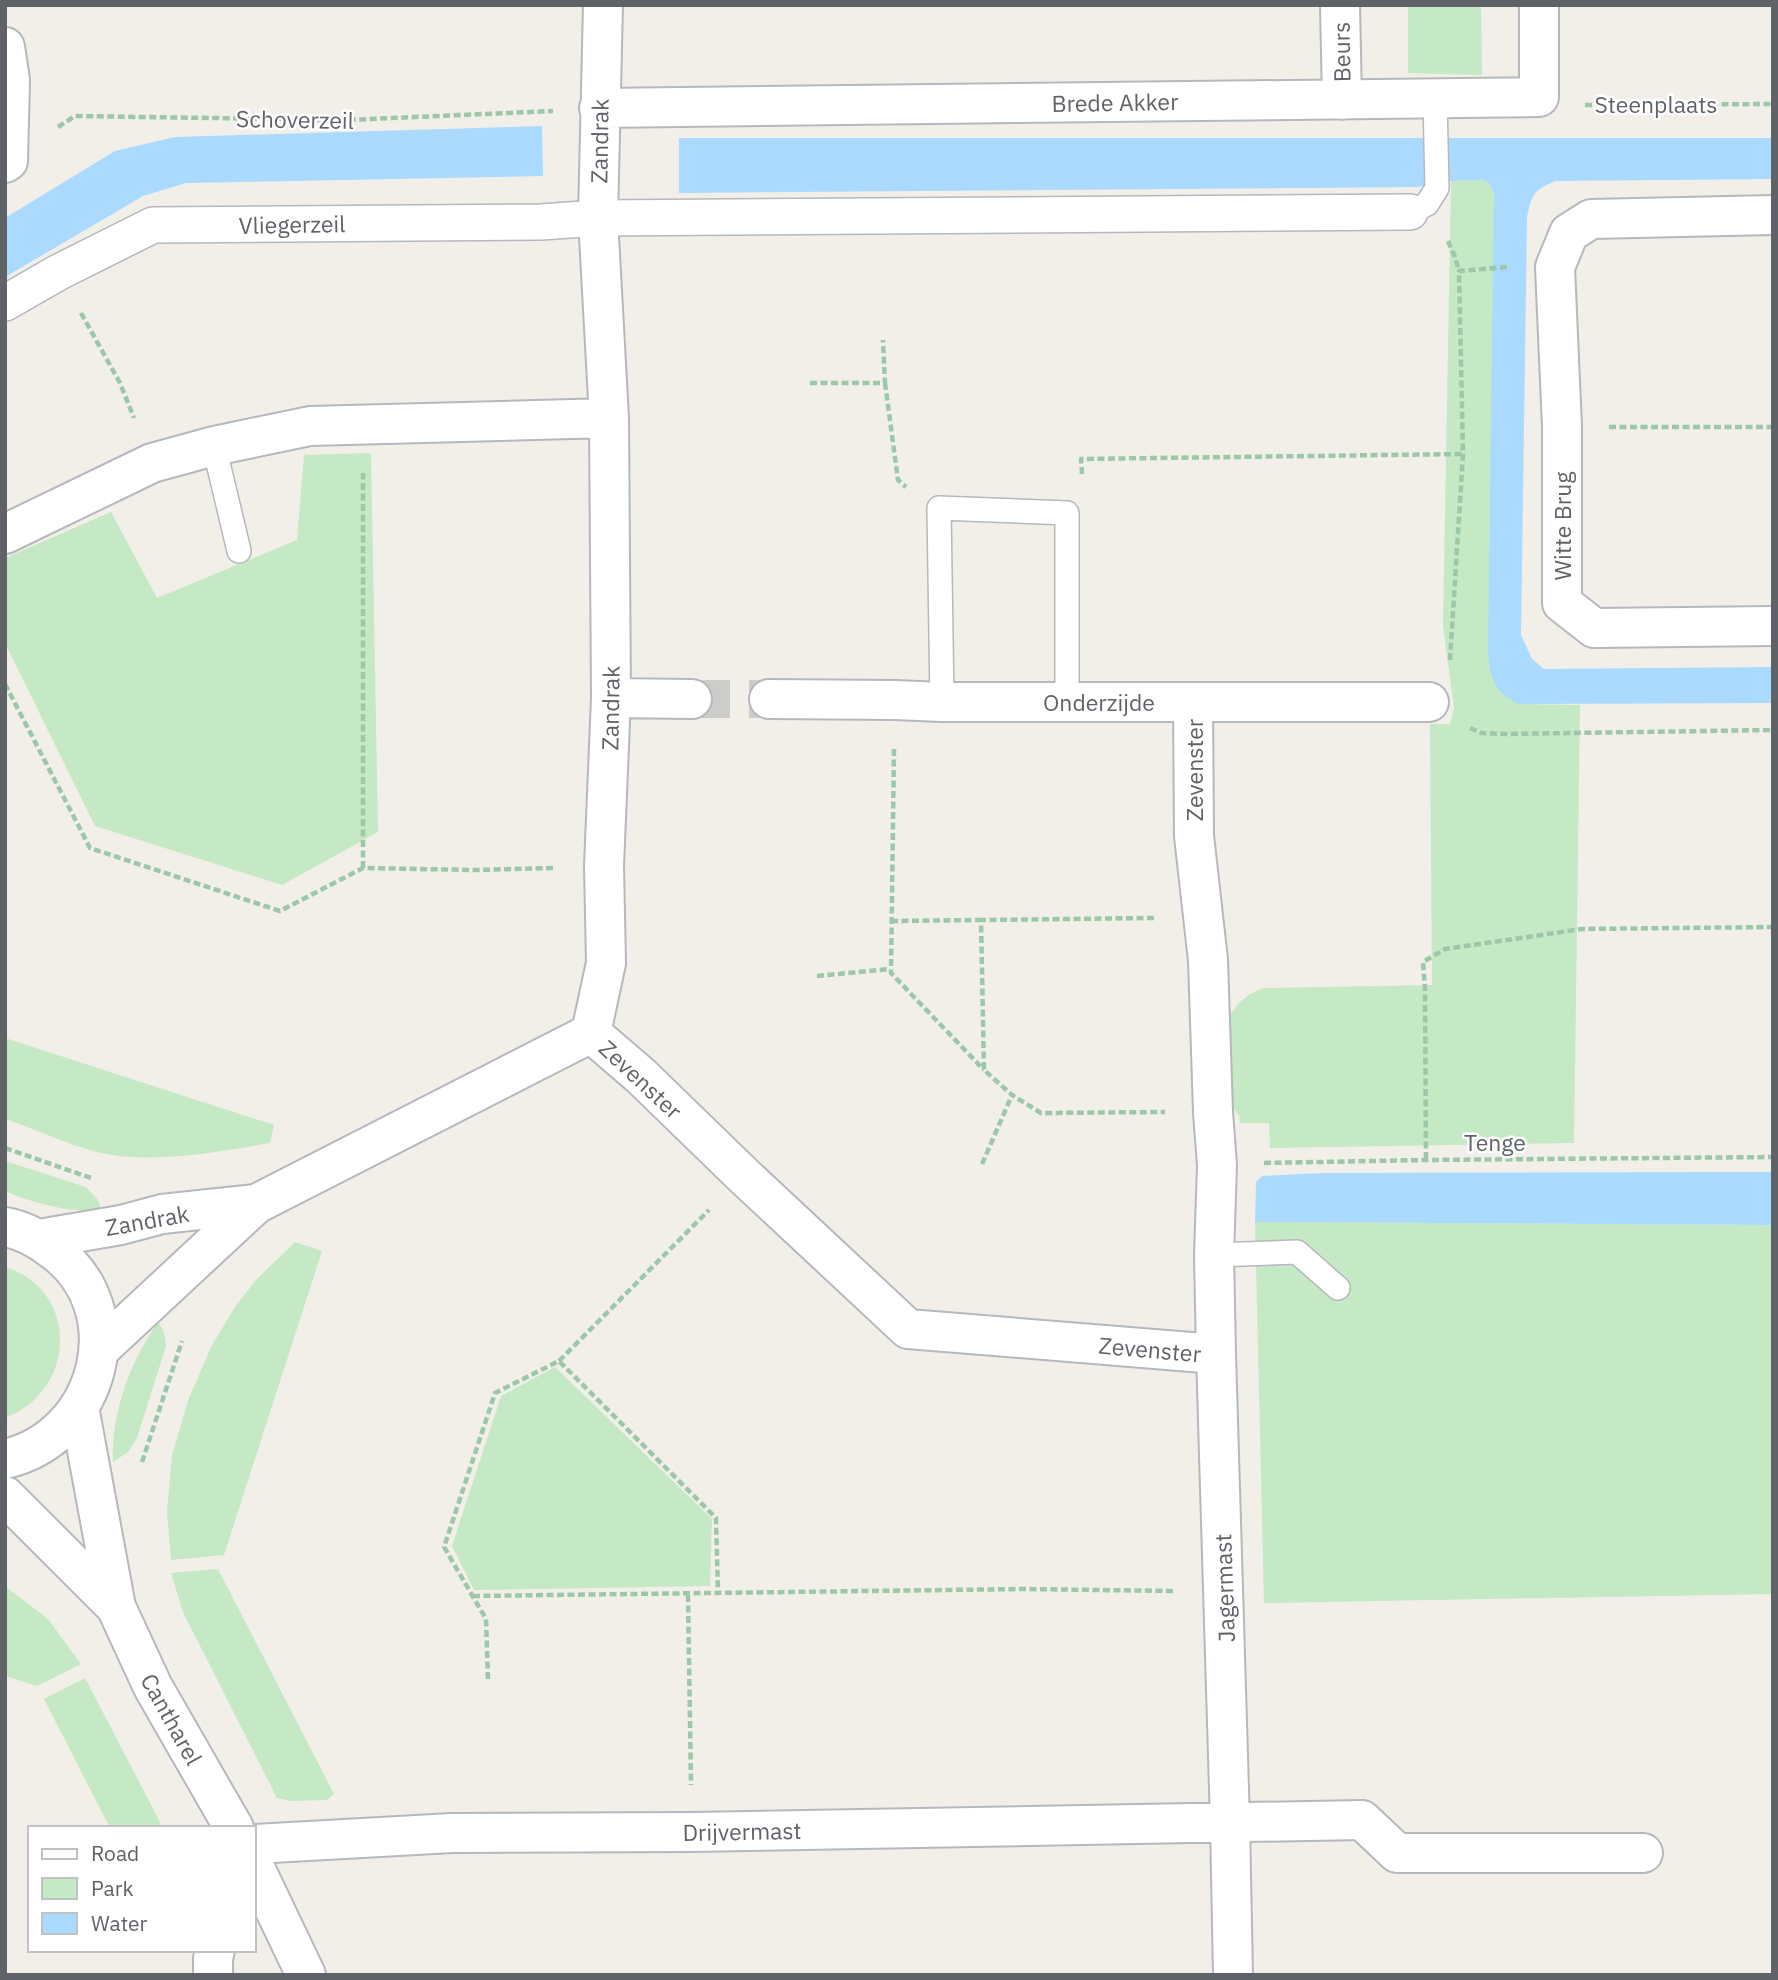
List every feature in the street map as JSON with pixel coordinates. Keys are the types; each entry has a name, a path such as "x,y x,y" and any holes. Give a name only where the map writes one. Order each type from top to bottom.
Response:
{"street":[{"name":"Zandrak","path":"99,1350 256,1204 591,1033 606,963 604,866 611,698 609,418 598,219 603,5"},
{"name":"Beurs","path":"1340,5 1342,100"},
{"path":"1539,5 1539,97"},
{"path":"5,47 10,80 7,162"},
{"name":"Brede Akker","path":"600,108 1342,100 1435,112 1539,97"},
{"path":"598,219 1410,212"},
{"name":"Witte Brug","path":"1773,215 1591,219 1569,233 1555,267 1562,427 1562,603 1594,628 1773,626"},
{"name":"Vliegerzeil","path":"5,303 59,272 153,225 541,222 598,219"},
{"path":"5,534 152,463 214,446 310,426 609,418"},
{"path":"611,698 692,699"},
{"name":"Onderzijde","path":"769,699 942,702 1438,702"},
{"name":"Zevenster","path":"591,1033 641,1076 908,1329 1216,1354 1214,1255 1217,1165 1208,960 1194,836 1193,702"},
{"name":"Zandrak","path":"22,1233 121,1225 162,1214 256,1204"},
{"path":"5,1459 33,1449 67,1425 89,1390 99,1350 97,1323 90,1298 78,1275 61,1255 22,1233"},
{"name":"Jagermast","path":"1216,1354 1233,1975"},
{"name":"Cantharel","path":"79,1407 116,1607 153,1687 233,1826"},
{"name":"Cantharel","path":"5,1496 116,1607"},
{"path":"1230,1823 1362,1821 1397,1853 1643,1853"},
{"name":"Drijvermast","path":"256,1844 452,1833 1230,1823"},
{"path":"256,1870 306,1975"},
{"path":"213,1975 215,1952"}],"lane":[{"path":"1410,212 1427,204 1437,188 1435,112"},
{"path":"214,446 239,551"},
{"path":"942,702 939,508 1067,513 1068,702"},
{"path":"1214,1255 1297,1252 1338,1288"}],"path":[{"name":"Steenplaats","path":"1539,97 1584,105 1773,104"},
{"name":"Schoverzeil","path":"7,162 75,116 347,120 600,108"},
{"path":"1490,267 1459,271 1463,454 1438,702 1454,721 1481,733 1773,730"},
{"path":"59,272 120,383 152,463"},
{"path":"883,340 885,383 898,480 920,499 939,508"},
{"path":"810,383 885,383"},
{"path":"362,424 363,868"},
{"path":"1562,427 1773,428"},
{"path":"1067,513 1082,487 1081,459 1463,454"},
{"path":"5,684 90,848 280,911 363,868 475,870 604,866"},
{"path":"895,700 891,973 984,1070 1012,1096 1041,1114 1213,1112"},
{"path":"891,921 1204,917"},
{"path":"981,920 984,1070"},
{"path":"1426,1160 1423,962 1445,949 1582,929 1773,927"},
{"path":"817,976 890,969"},
{"path":"982,1164 1012,1096"},
{"name":"Zandrak","path":"5,1148 99,1181"},
{"name":"Tenge","path":"1217,1165 1773,1157"},
{"path":"488,1679 486,1619 444,1547 495,1393 559,1361 744,1176"},
{"path":"142,1460 182,1340"},
{"path":"559,1361 716,1518 718,1593"},
{"path":"472,1596 1024,1589 1224,1591"},
{"path":"688,1594 692,1832"}],"green space":[{"path":"1408,5 1481,5 1482,75 1408,73"},
{"path":"1484,180 1494,193 1518,704 1580,705 1574,1143 1270,1148 1269,1123 1240,1123 1239,1115 1227,1102 1225,1021 1239,1003 1263,988 1432,985 1430,724 1450,724 1454,708 1443,626 1451,181"},
{"path":"371,453 378,832 282,885 95,826 5,643 5,558 111,512 157,598 297,540 304,455"},
{"path":"5,1038 274,1125 270,1143 183,1156 117,1156 86,1149 5,1119"},
{"path":"5,1161 86,1187 98,1200 101,1209 77,1210 52,1206 5,1191"},
{"path":"1255,1222 1773,1225 1773,1594 1264,1603"},
{"path":"295,1242 322,1251 224,1555 171,1560 167,1512 172,1455 189,1398 212,1345 235,1307 255,1281"},
{"path":"5,1267 29,1279 47,1297 57,1318 60,1341 56,1364 46,1386 29,1405 5,1418"},
{"path":"158,1322 164,1332 166,1346 137,1438 128,1452 113,1462 115,1425 124,1389 139,1354"},
{"path":"555,1367 712,1519 710,1586 474,1590 452,1546 501,1396"},
{"path":"218,1569 334,1794 327,1800 290,1801 277,1798 183,1612 171,1573"},
{"path":"5,1586 48,1619 81,1664 37,1686 5,1676"},
{"path":"85,1678 161,1824 109,1826 44,1699"}],"water":[{"path":"542,126 543,176 186,183 143,196 5,277 5,218 115,151 175,137"},
{"path":"679,138 1773,138 1773,179 1555,181 1538,190 1533,198 1527,217 1521,635 1532,659 1544,669 1773,667 1773,703 1518,704 1509,699 1494,682 1488,649 1494,193 1484,180 1451,181 1417,187 679,193"},
{"path":"1773,1172 1773,1225 1255,1222 1256,1182 1262,1176 1323,1173"}],"tunnel":[{"path":"692,699 769,699"}]}
